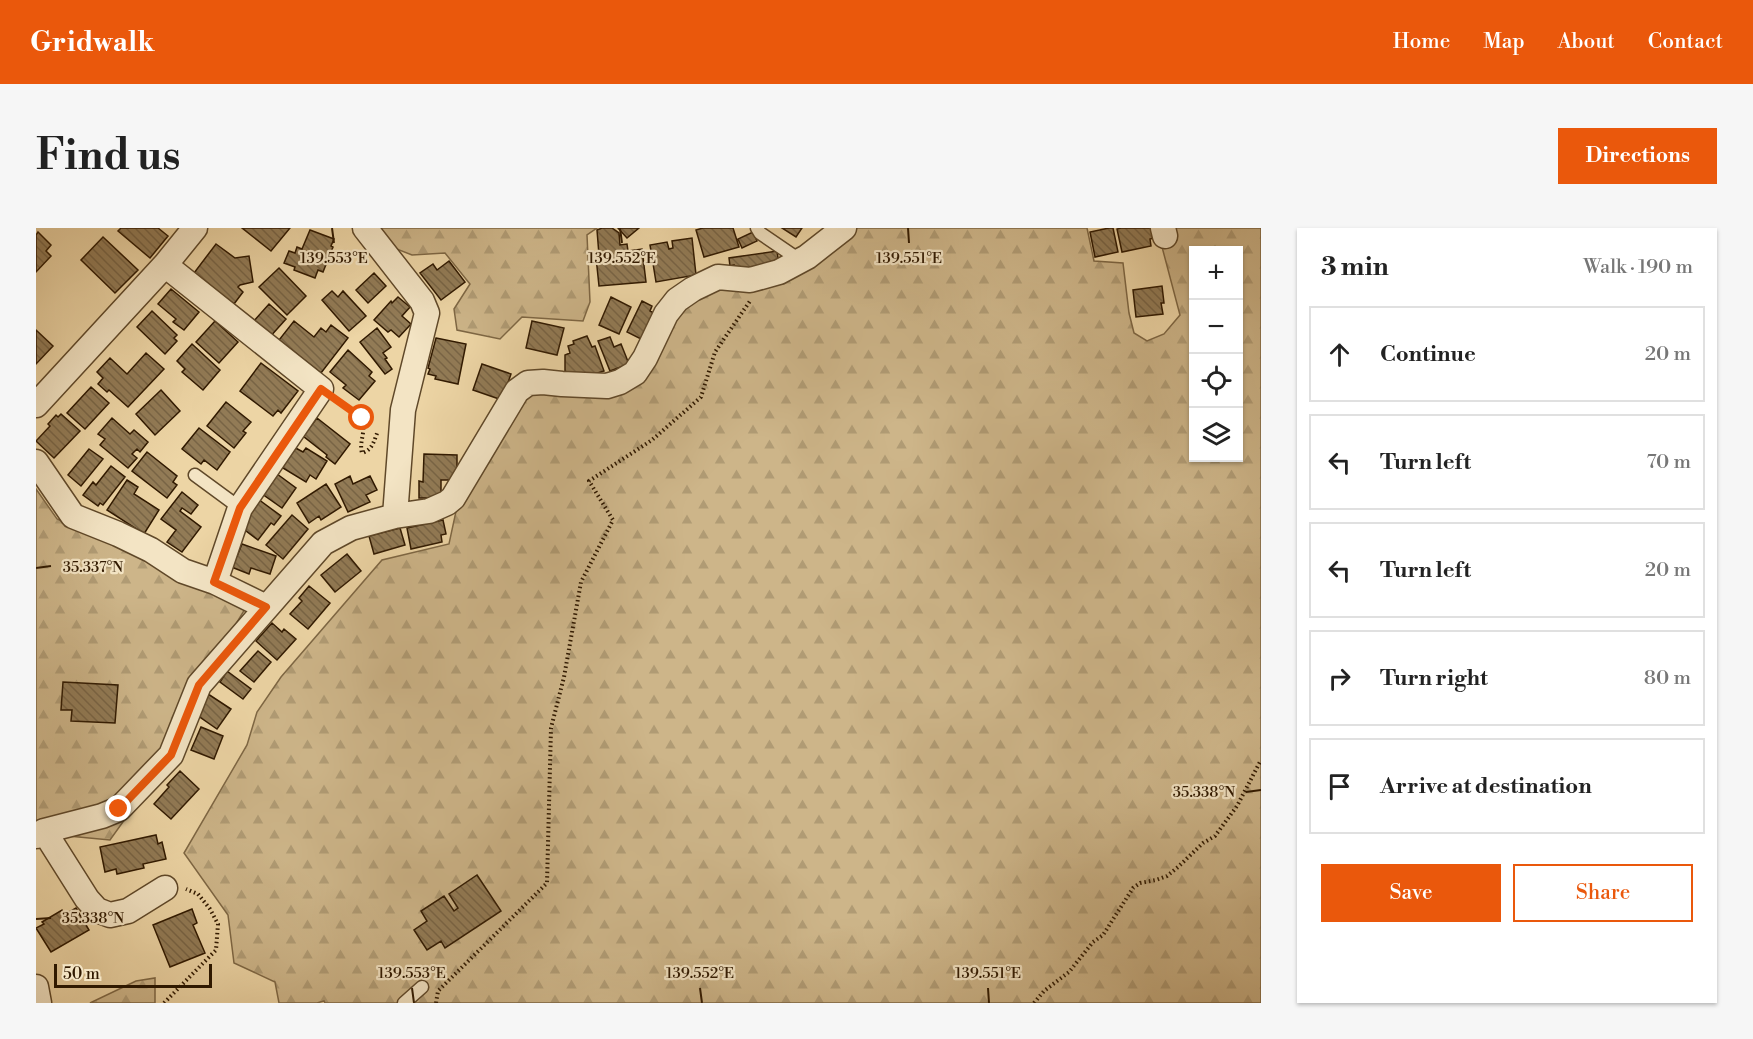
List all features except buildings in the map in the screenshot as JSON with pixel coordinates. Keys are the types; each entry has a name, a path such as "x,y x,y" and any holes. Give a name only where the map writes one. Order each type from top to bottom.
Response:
{"street":[{"path":"36,405 165,265 195,228"},
{"path":"365,228 422,301 428,313 403,410 395,516"},
{"path":"165,888 128,911 111,915 97,910 40,833 119,809 171,755 199,685 323,543 351,528 395,516 429,511 447,503 453,498 517,391 528,383 607,386 620,382 635,373 645,358 666,314 677,300 693,289 718,278 750,280 779,272 819,249 840,229"},
{"path":"165,265 321,389 240,508 214,582"},
{"path":"36,462 74,516 151,550 183,571 214,582 266,607"},
{"path":"36,987 39,1003"}],"lane":[{"path":"757,228 760,233 801,261"},
{"path":"195,475 240,508"},
{"path":"404,1003 422,987"}],"path":[{"path":"436,1003 438,991 547,883 551,728 564,677 581,582 613,520 589,481 651,440 701,397 716,352 751,301 739,293 750,280"},
{"path":"321,389 362,418 364,426 360,447 362,453 372,447 381,424"},
{"path":"1034,1003 1044,991 1069,972 1093,942 1103,935 1133,888 1140,883 1167,876 1203,843 1215,836 1237,806 1261,760"},
{"path":"164,1003 216,950 218,937 218,924 198,894 181,887 165,888"}],"green space":[{"path":"379,228 597,228 587,235 590,302 583,321 522,317 500,339 457,330 454,309 470,284 445,253 412,255 394,248"},
{"path":"853,228 1087,228 1094,261 1123,263 1129,313 1134,333 1147,341 1164,334 1180,315 1157,228 1261,228 1261,1003 325,1003 324,1001 279,1003 275,982 234,963 228,915 184,853 247,745 257,712 281,677 382,560 449,544 458,502 530,393 626,389 686,303"},
{"path":"36,489 57,519 148,557 245,609 199,685 171,755 110,840 36,833"},
{"path":"155,978 155,1003 90,1003 136,981"}],"route":[{"path":"119,809 171,755 199,685 266,607 214,582 240,508 321,389 362,418"}]}
